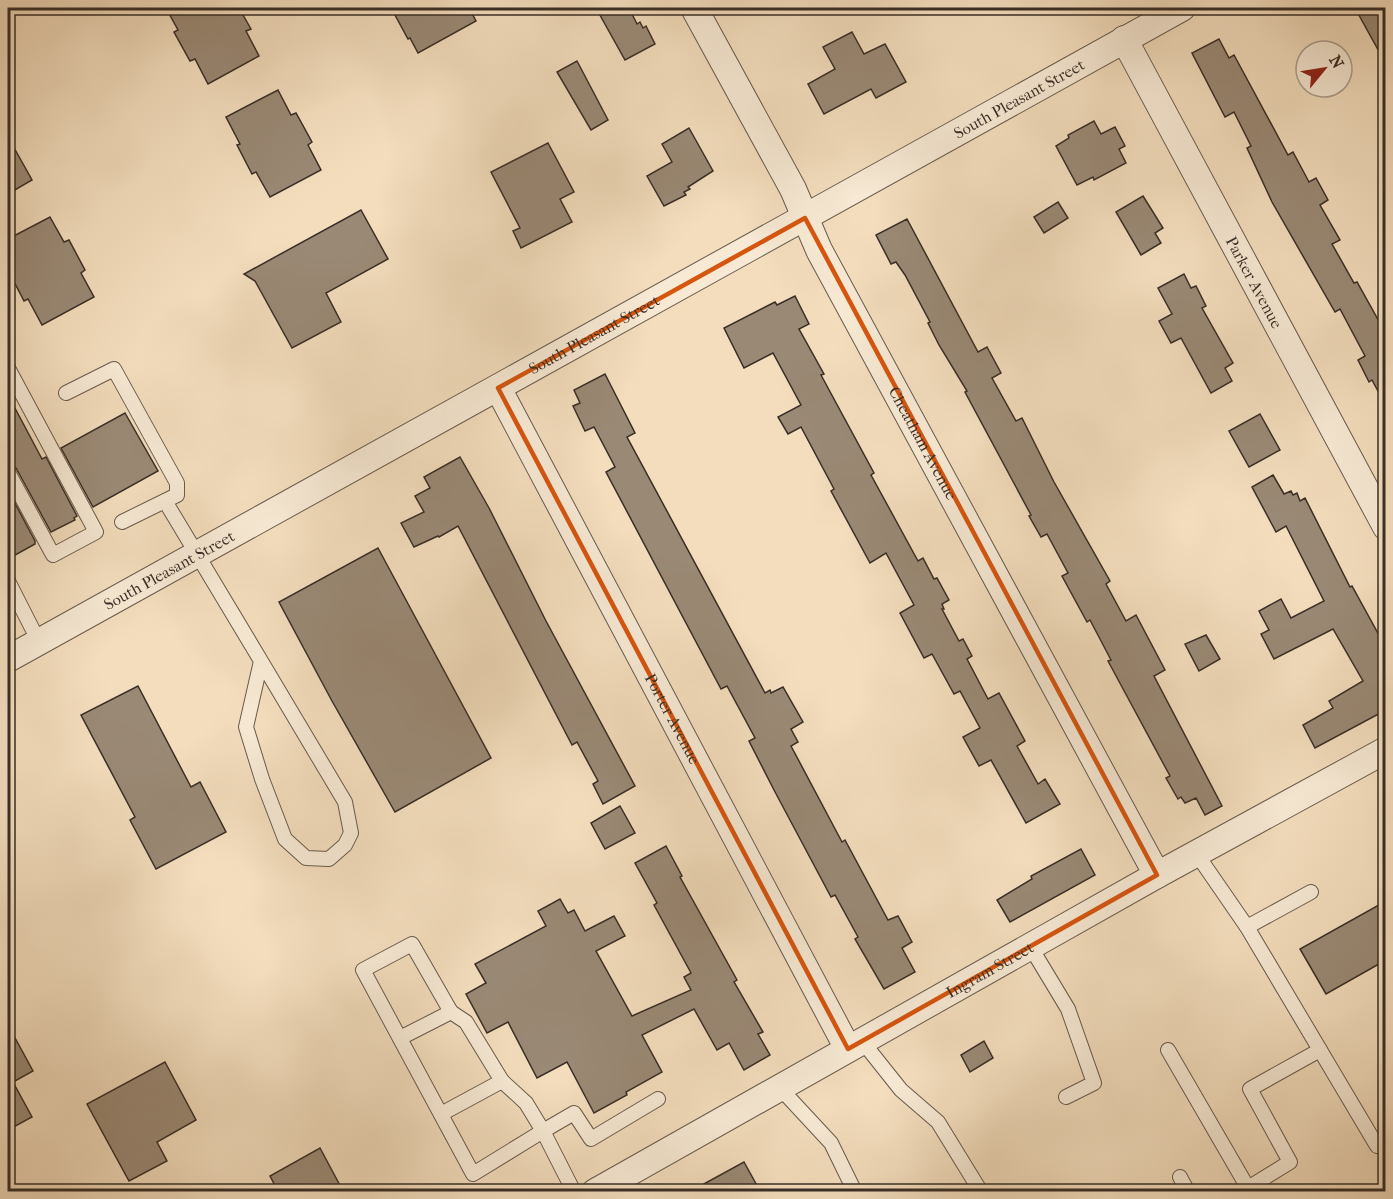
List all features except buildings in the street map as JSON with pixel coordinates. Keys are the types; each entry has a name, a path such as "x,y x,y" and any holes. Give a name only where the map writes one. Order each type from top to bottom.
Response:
{"street":[{"name":"Cheatham Avenue","path":"694,8 793,189 819,250 1157,875"},
{"name":"South Pleasant Street","path":"8,659 1182,8"},
{"name":"Parker Avenue","path":"1124,39 1386,527"},
{"name":"Porter Avenue","path":"498,388 855,1045"},
{"name":"Ingram Street","path":"611,1187 779,1088 1030,946 1386,750"}],"lane":[{"path":"8,368 96,532 53,555 8,472"},
{"path":"66,393 114,369 177,483 177,495 122,522"},
{"path":"165,501 261,661 345,802 351,833 345,845 329,859 306,858 285,839 262,778 246,727 261,661"},
{"path":"8,582 39,642"},
{"path":"1196,853 1247,927 1377,1146"},
{"path":"1247,927 1311,892"},
{"path":"574,1191 543,1131 526,1102 502,1081 466,1022 451,1012 412,944 363,970 473,1174 543,1131 574,1113 591,1139 658,1099"},
{"path":"1030,946 1068,1009 1094,1083 1066,1097"},
{"path":"400,1038 451,1012"},
{"path":"855,1045 938,1122 981,1191"},
{"path":"1168,1050 1248,1188 1290,1162 1250,1089 1320,1050"},
{"path":"441,1114 502,1081"},
{"path":"779,1088 831,1143 855,1191"},
{"path":"1180,1177 1188,1191"}],"highlighted area":[{"path":"805,218 1157,875 848,1049 498,388"}]}
